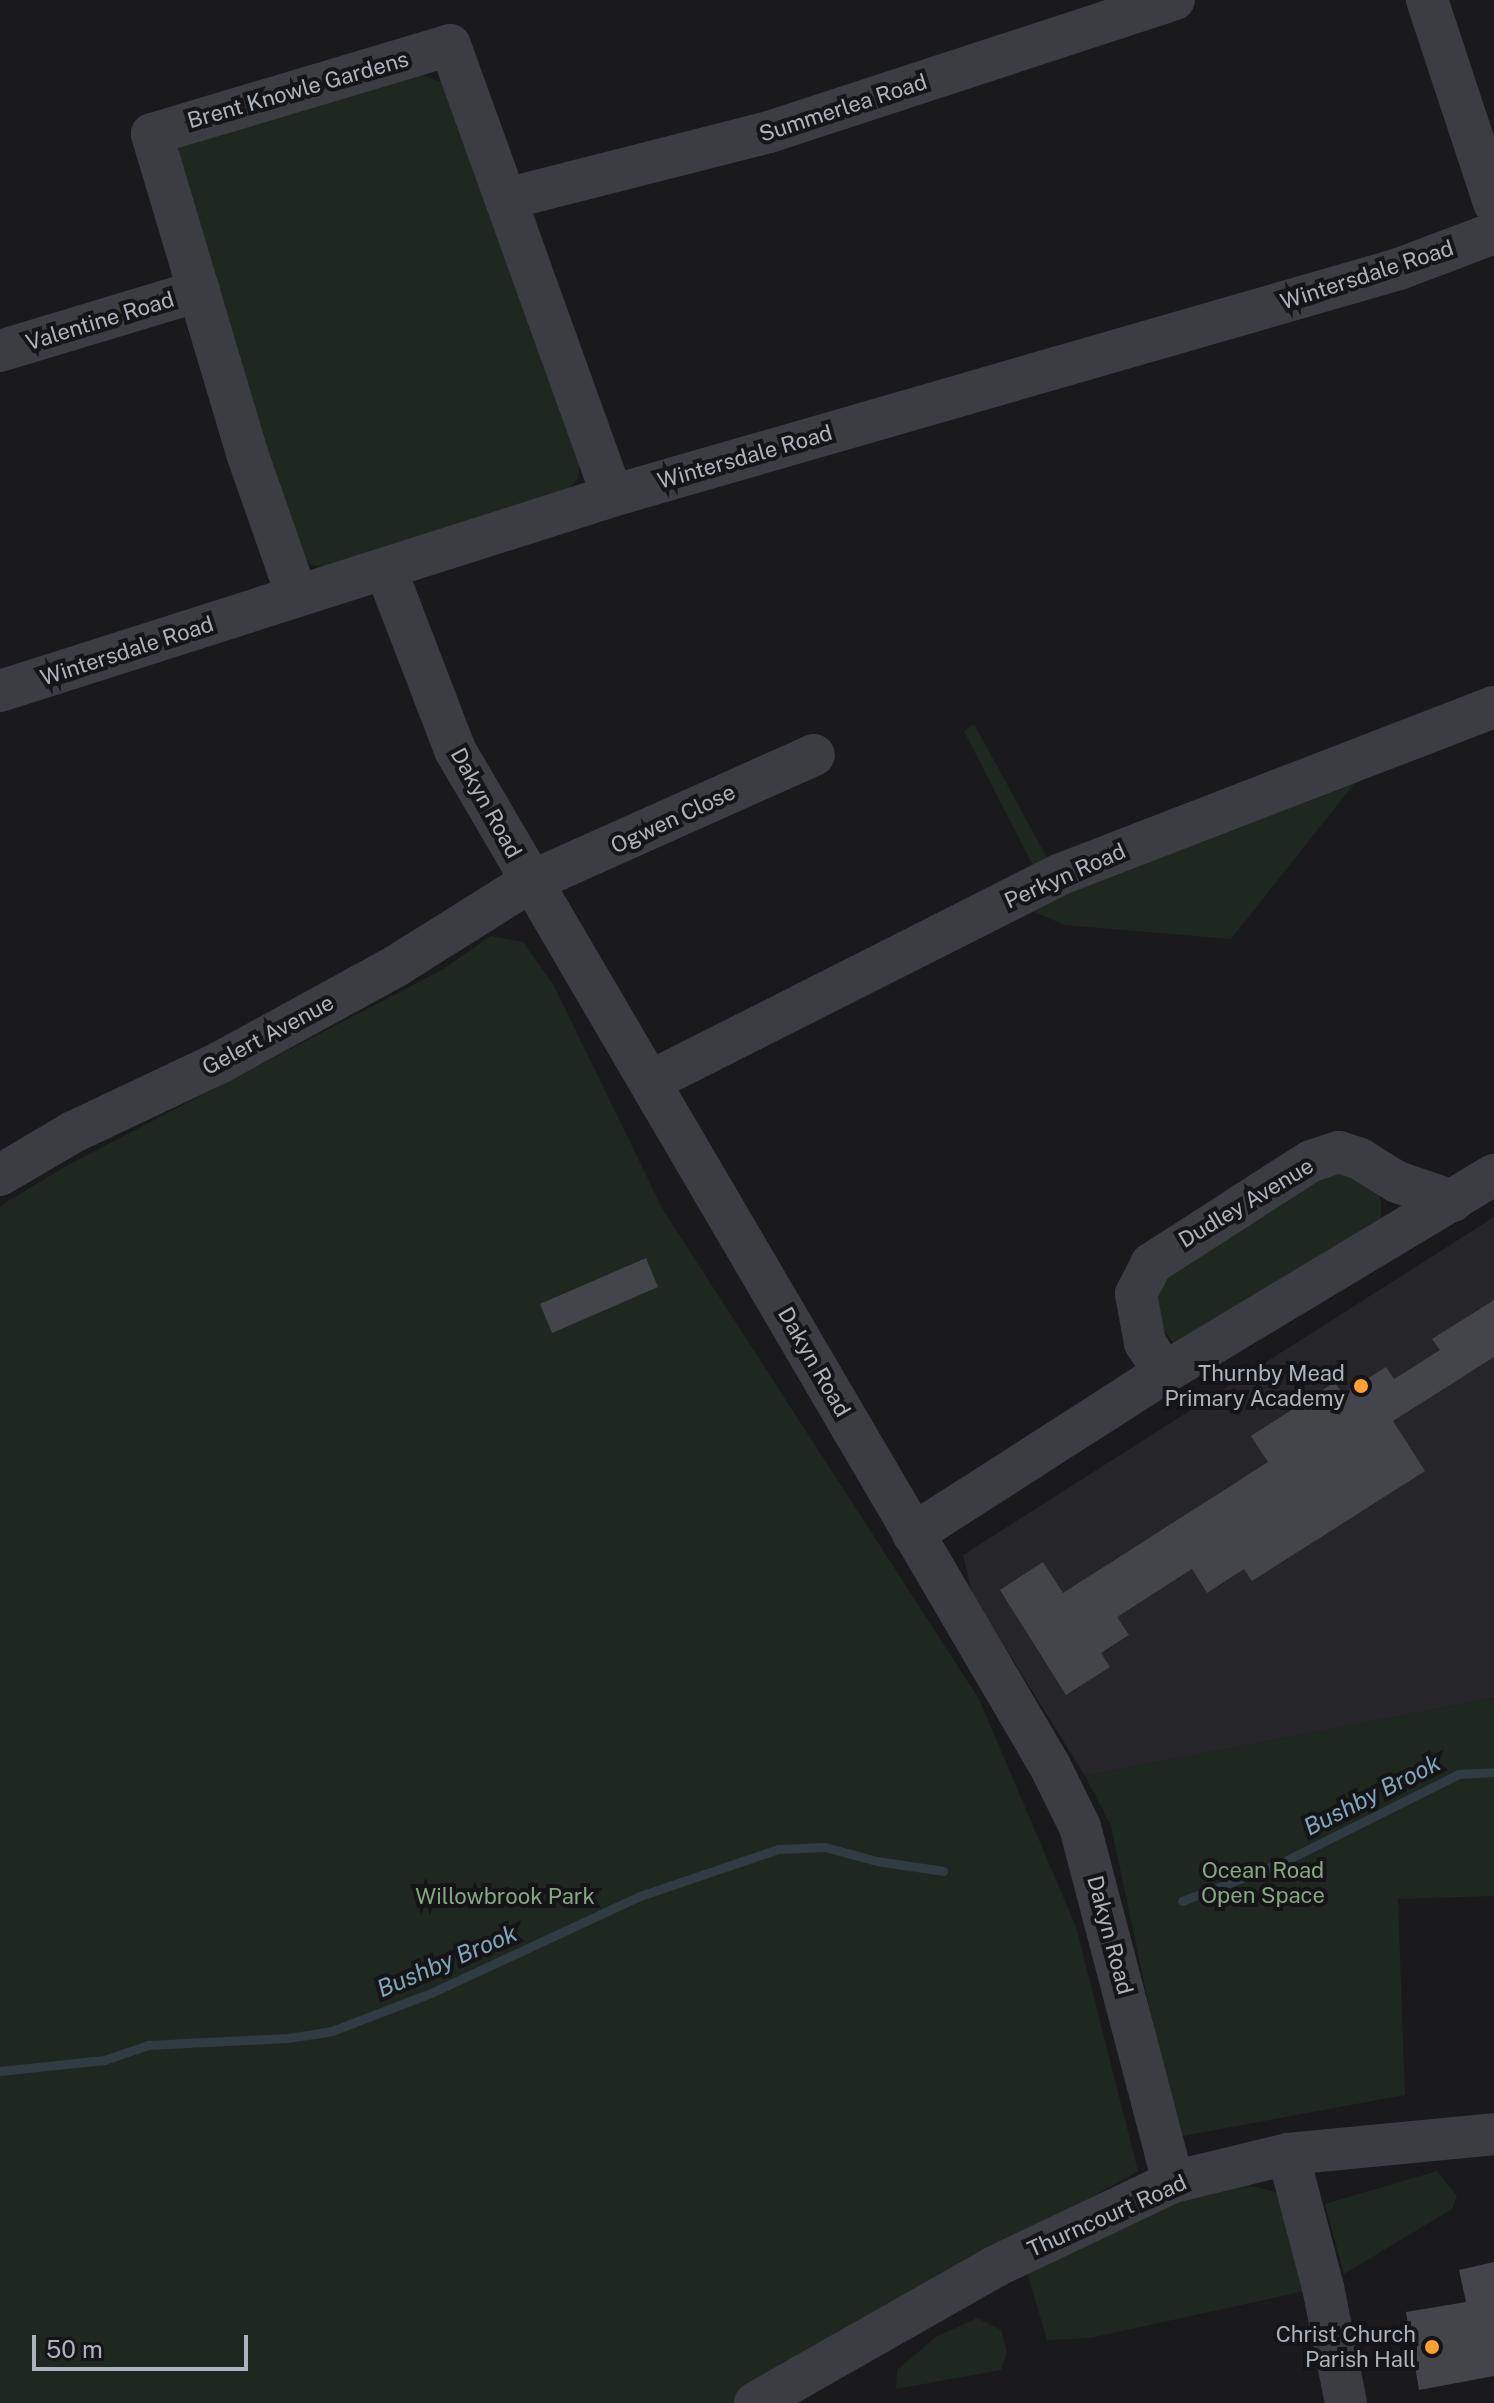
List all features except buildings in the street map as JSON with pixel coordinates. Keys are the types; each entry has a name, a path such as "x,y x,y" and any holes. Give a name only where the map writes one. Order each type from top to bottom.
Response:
{"street":[{"name":"Summerlea Road","path":"506,199 769,132 1174,0"},
{"path":"1427,0 1494,203"},
{"name":"Brent Knowle Gardens","path":"297,596 247,453 152,134 450,45 612,496"},
{"name":"Wintersdale Road","path":"0,691 612,496 1399,269 1494,233"},
{"name":"Valentine Road","path":"0,351 199,291"},
{"name":"Dakyn Road","path":"386,570 455,750 1050,1766 1080,1827 1098,1886 1173,2182"},
{"name":"Perkyn Road","path":"651,1081 1057,876 1494,707"},
{"name":"Ogwen Close","path":"530,882 814,755"},
{"name":"Gelert Avenue","path":"0,1175 73,1132 219,1063 396,966 530,882"},
{"name":"Dudley Avenue","path":"1164,1373 1145,1343 1136,1294 1151,1264 1311,1161 1339,1152 1360,1159 1397,1182 1453,1201"},
{"path":"913,1534 1164,1373 1494,1175"},
{"name":"Thurncourt Road","path":"755,2403 994,2267 1173,2182 1288,2154 1494,2134"},
{"path":"1288,2154 1321,2279 1346,2403"}],"shaded area":[{"name":"Thurnby Mead Primary Academy","path":"1494,1217 1494,1698 1085,1776 972,1594 963,1555"}],"green space":[{"path":"410,71 444,83 580,460 578,478 566,492 326,567 311,565 300,553 182,183 178,154 182,138"},
{"path":"974,724 1057,876 1042,883 964,731"},
{"path":"1380,751 1231,939 1065,925 1015,904"},
{"name":"Willowbrook Park","path":"491,936 523,942 554,986 663,1210 979,1699 1076,1927 1138,2171 775,2375 752,2403 0,2403 0,1206 68,1165 442,970"},
{"path":"1320,1168 1375,1184 1381,1201 1381,1240 1185,1361 1167,1334 1153,1322 1151,1289"},
{"name":"Ocean Road Open Space","path":"1494,1698 1494,1896 1398,1899 1405,2095 1177,2137 1111,1826 1085,1776"},
{"path":"1437,2171 1457,2196 1452,2209 1344,2274 1325,2204"},
{"path":"1204,2174 1300,2198 1323,2287 1090,2338 1047,2340 1023,2259"},
{"path":"977,2318 1001,2330 1007,2352 1001,2370 896,2389 897,2370 936,2337"}],"waterway":[{"name":"Bushby Brook","path":"1182,1901 1281,1863 1459,1774 1494,1772"},
{"name":"Bushby Brook","path":"0,2071 104,2060 148,2045 288,2038 332,2031 431,1993 640,1896 778,1849 825,1847 877,1861 943,1871"}],"place":[{"name":"Thurnby Mead Primary Academy","path":"1361,1386"},
{"name":"Christ Church Parish Hall","path":"1432,2347"}]}
